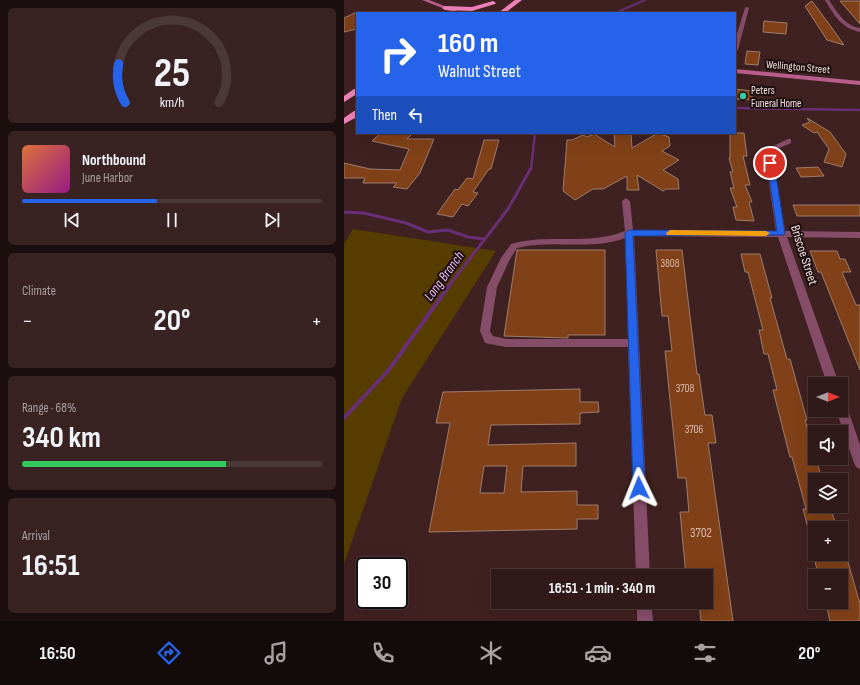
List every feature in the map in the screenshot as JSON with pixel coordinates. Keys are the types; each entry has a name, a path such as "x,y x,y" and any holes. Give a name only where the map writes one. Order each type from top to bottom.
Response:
{"highway":[{"path":"502,12 519,0"},
{"path":"446,8 472,9 495,1"},
{"path":"478,12 495,1"},
{"path":"446,8 449,12"},
{"path":"344,100 356,92"},
{"path":"344,122 356,114"}],"street":[{"path":"424,0 457,12"},
{"path":"827,0 850,29 860,30"},
{"path":"736,46 747,8"},
{"name":"Wellington Street","path":"736,71 860,83"},
{"name":"Briscoe Street","path":"788,141 771,149 770,163 781,233 831,377"},
{"path":"626,201 629,233 643,569"},
{"path":"633,343 506,343 489,340 485,331 492,288 506,258 514,246 533,242 595,242 614,239 629,233 860,234"},
{"path":"844,417 860,463"},
{"path":"644,609 645,621"}],"shaded area":[{"path":"353,229 496,251 402,398 344,564 344,244"}],"building":[{"path":"812,1 844,45 827,40 805,6"},
{"path":"840,1 860,1 860,24"},
{"path":"356,12 356,29 344,32 344,18"},
{"path":"764,21 787,23 786,34 763,32"},
{"path":"747,51 760,52 758,65 745,64"},
{"name":"Peters Funeral Home","path":"736,89 752,91 752,100 736,99"},
{"path":"807,118 830,132 846,154 842,167 824,162 829,149 817,132 814,133 802,125 810,122"},
{"path":"744,133 747,156 743,156 750,185 745,185 752,202 749,202 754,221 736,220 733,207 737,207 730,188 734,188 730,172 733,172 730,158 730,134"},
{"path":"380,134 412,134 407,139 434,139 420,173 407,189 393,187 397,183 363,183 365,178 344,178 344,163 370,169 400,170 409,149 372,141"},
{"path":"594,134 615,147 614,134 631,134 632,148 656,134 669,137 670,146 662,151 679,160 663,170 678,179 679,189 666,189 663,191 637,175 639,190 627,190 627,176 603,189 593,189 575,200 563,191 567,140 572,140 583,135 587,137"},
{"path":"484,140 499,140 491,169 489,169 473,192 478,193 468,206 462,204 453,217 437,214 455,189 458,190 467,178 473,179"},
{"path":"818,167 824,176 801,177 796,168"},
{"path":"793,205 860,205 860,216 797,216"},
{"path":"517,250 605,250 605,335 568,335 568,338 504,336"},
{"path":"656,250 682,250 697,374 699,374 705,415 712,415 716,443 708,443 733,621 701,621 700,609 713,609 713,569 685,569 680,512 689,512 686,478 678,478 665,351 672,351 668,316 662,316"},
{"path":"810,251 837,251 840,259 845,259 851,272 842,272 856,305 860,305 860,370 821,272 818,272"},
{"path":"741,254 760,254 772,298 770,298 787,359 790,359 807,420 805,420 808,431 808,465 818,465 820,473 808,473 808,513 832,513 835,521 808,521 808,528 803,509 806,509 792,457 790,457 773,390 777,390 768,354 764,354 759,330 763,330 748,272 745,272"},
{"path":"580,389 580,402 598,402 599,412 580,413 580,424 491,425 488,445 576,443 576,466 523,466 521,492 577,491 577,505 598,505 598,519 577,519 577,529 429,532 450,423 436,423 443,392","holes":["484,466 507,466 504,493 480,493"]},
{"path":"815,561 848,561 860,604 860,621 830,621 827,609 848,609 848,569 817,569"}],"waterway":[{"name":"Long Branch","path":"617,12 645,0"},
{"path":"736,108 860,110"},
{"name":"Long Branch","path":"531,169 535,134"},
{"name":"Long Branch","path":"448,287 508,209 531,168"},
{"path":"344,212 364,213 406,223 428,232 448,230 468,237 484,239"},
{"name":"Long Branch","path":"344,418 388,371 449,286"}],"slow traffic":[{"path":"670,233 766,233"}],"place":[{"name":"Peters Funeral Home","path":"743,96"}],"route":[{"path":"639,488 629,233 781,233 770,163"}]}
